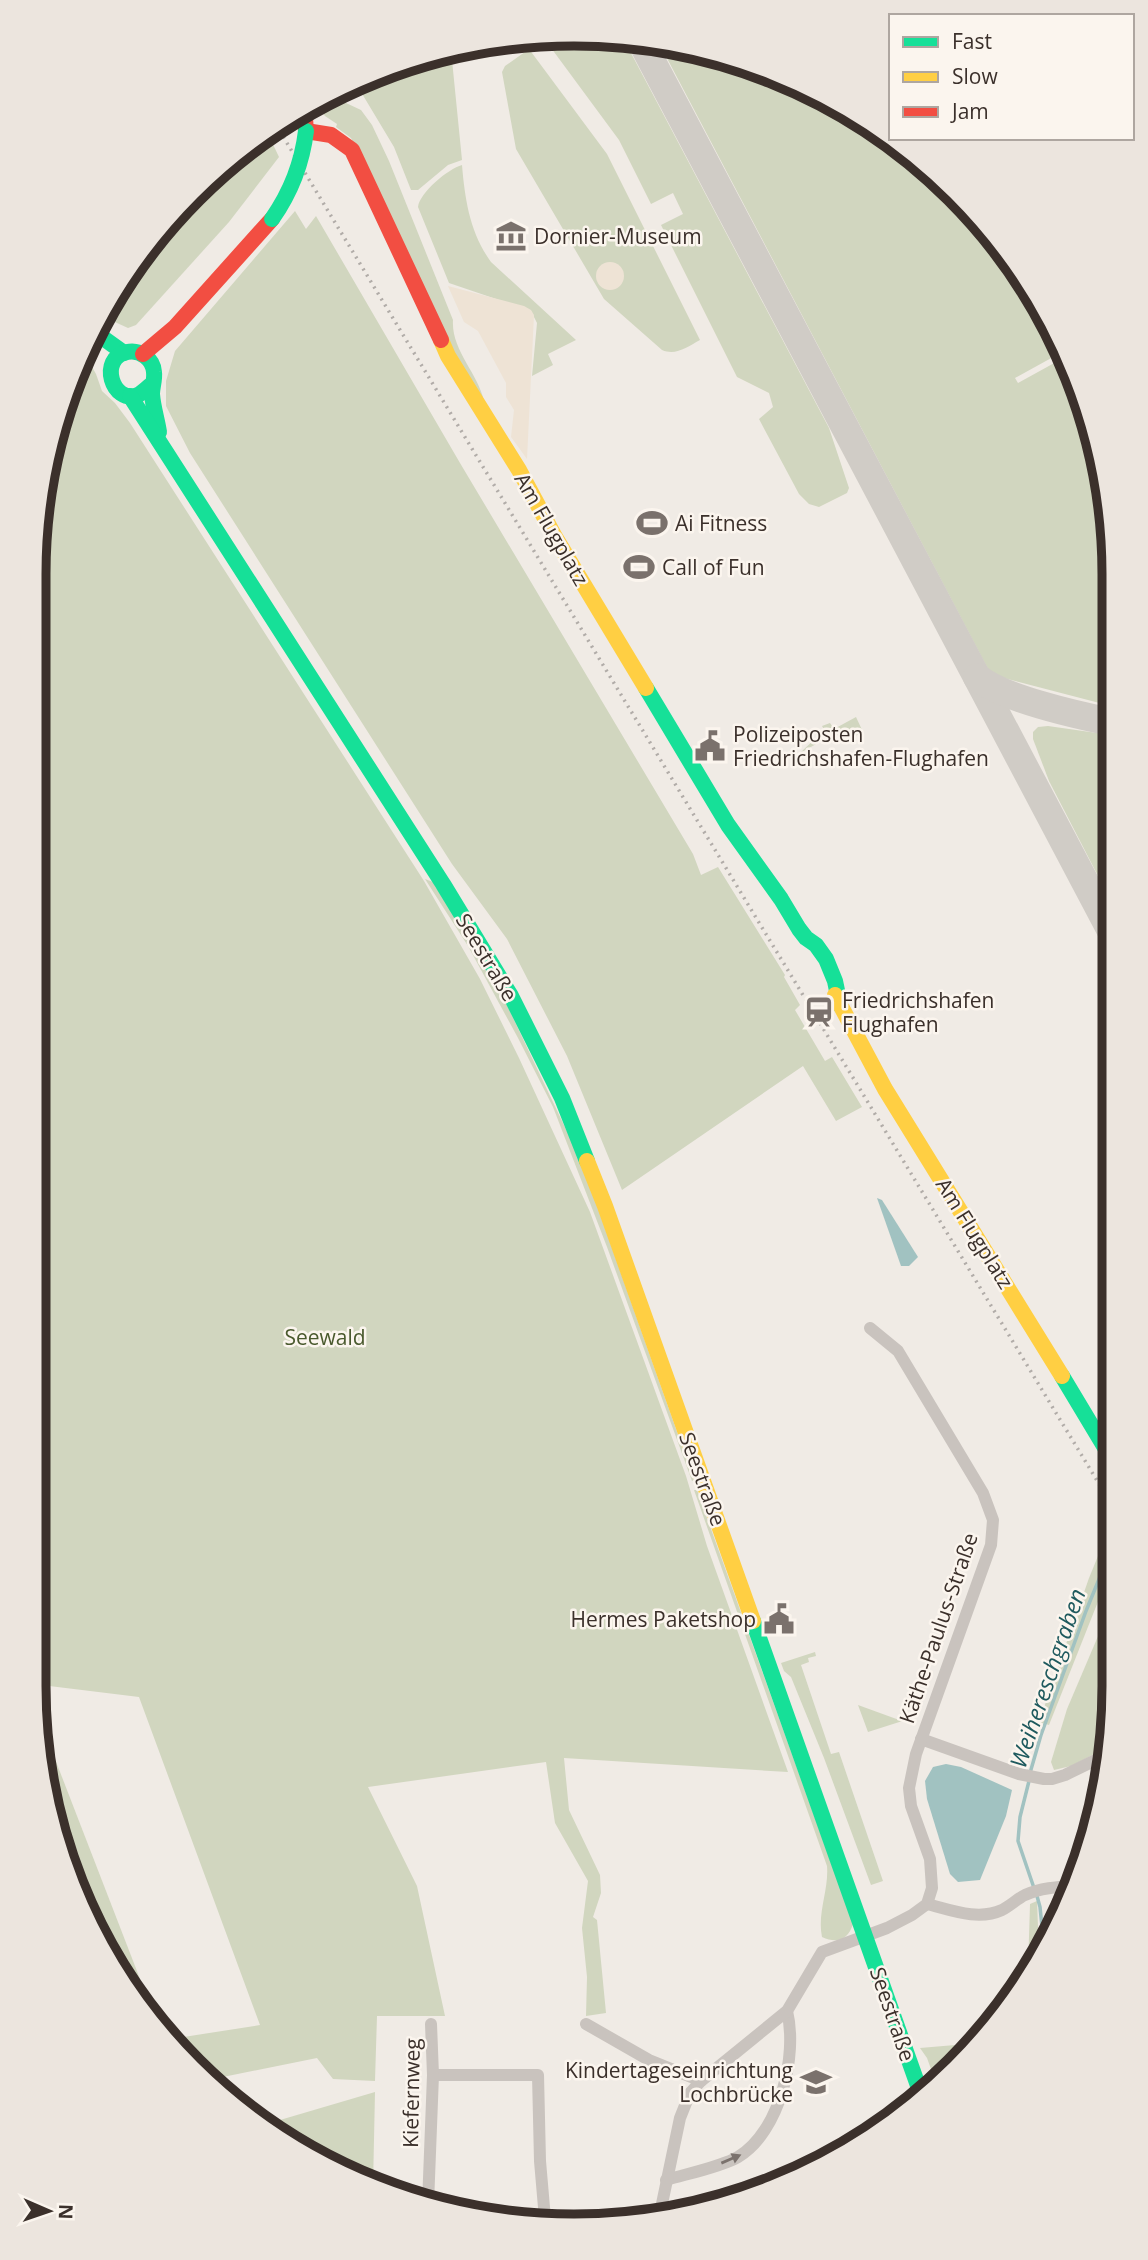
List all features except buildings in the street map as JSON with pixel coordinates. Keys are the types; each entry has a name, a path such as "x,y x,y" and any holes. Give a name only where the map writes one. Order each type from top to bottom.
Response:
{"main road":[{"path":"143,354 175,327 272,219 292,188 304,153 305,119"},
{"name":"Am Flugplatz","path":"306,131 334,135 352,150 448,356 519,470 559,544 728,825 806,938 810,951 886,1089 1102,1443"},
{"path":"153,367 175,327"},
{"path":"101,338 124,352"},
{"path":"99,343 111,364"},
{"path":"130,396 145,392 154,378 149,359 134,351 124,352 111,364 111,383 118,391 130,396 160,438"},
{"path":"151,385 160,438"},
{"name":"Seestraße","path":"160,438 192,494 494,966 532,1037 584,1152 918,2086"}],"street":[{"name":"Käthe-Paulus-Straße","path":"870,1328 898,1351 983,1493 993,1520 991,1545 921,1739 908,1788 911,1806 930,1859 932,1888 927,1903"},
{"path":"921,1739 1037,1778 1052,1779 1065,1775 1097,1759"},
{"path":"661,2207 680,2118 690,2093 787,2011 822,1952 887,1928 912,1915 927,1903 962,1914 980,1914 1001,1911 1025,1895 1062,1888"},
{"path":"666,2179 737,2158 759,2138 771,2119 785,2082 791,2028 787,2011"},
{"name":"Kiefernweg","path":"428,2193 433,2075 431,2024"},
{"path":"586,2024 649,2060 701,2081"},
{"path":"433,2075 538,2075 544,2213"}],"green space":[{"path":"550,47 629,49 829,428 849,488 847,493 819,507 809,504 799,494 759,419 773,407 769,393 737,377 661,225 683,214 673,193 651,204 619,140"},
{"path":"529,49 607,154 700,340 686,348 672,352 662,350 604,299 516,149 502,72 505,66"},
{"path":"665,54 711,64 776,86 838,116 896,155 948,200 993,252 1032,310 1048,340 1055,356 1015,378 1018,383 1057,361 1084,437 1098,505 1101,539 1102,704 1004,678 989,671"},
{"path":"452,60 462,160 448,165 418,190 411,190 394,147 361,92 404,74"},
{"path":"346,103 361,110 372,125 453,320 460,351 484,401 445,338 351,138 320,111 331,105"},
{"path":"271,141 279,157 229,222 136,325 128,328 111,320 155,252 200,200"},
{"path":"462,165 473,228 491,262 576,340 548,354 553,365 532,376 537,323 531,311 449,283 418,207 424,195 436,182"},
{"path":"295,211 306,229 316,216 693,854 701,875 718,867 785,975 800,1005 795,1010 825,1061 832,1057 862,1107 836,1121 803,1066 622,1190 567,1056 507,939 452,864 190,453 166,406 166,381 175,351"},
{"name":"Seewald","path":"90,363 102,391 130,423 424,881 480,979 590,1212 686,1476 707,1546 788,1772 564,1758 569,1810 600,1875 601,1893 593,1917 597,1920 606,2013 586,2016 587,1977 582,1928 588,1881 555,1823 546,1762 368,1787 417,1886 445,2016 377,2016 375,2081 333,2079 317,2058 220,2078 180,2038 260,2025 139,1697 46,1686 47,539 50,505 64,437"},
{"path":"856,717 863,732 843,743 836,733 800,753 819,735 816,728 821,736 826,733 822,726 830,723 834,729"},
{"path":"1038,727 1102,734 1102,884 1049,781 1033,739 1033,732"},
{"path":"425,879 433,882 504,999 582,1163 694,1480 692,1481 553,1107 468,946"},
{"path":"694,1490 697,1490 853,1924 848,1934 841,1939 822,1937 821,1919 827,1866"},
{"path":"1102,1546 1102,1592 1049,1725 1039,1722"},
{"path":"1102,1627 1098,1752 1071,1766 1054,1770 1051,1762 1067,1709"},
{"path":"815,1652 816,1656 808,1658 809,1662 801,1665 831,1754 839,1752 883,1881 871,1885 824,1758 791,1677 784,1671 781,1663"},
{"path":"858,1705 902,1721 906,1714 915,1717 868,1732"},
{"path":"49,1743 147,1997 116,1950 86,1888 64,1823"},
{"path":"1037,1901 1038,1938 1028,1956 1030,1904"},
{"path":"955,2045 957,2050 933,2074 920,2048"},
{"path":"375,2092 373,2174 310,2144 275,2121"}],"shaded area":[{"path":"610,262 620,266 624,276 620,286 610,290 600,286 596,276 600,266"},
{"path":"448,286 524,306 534,315 527,459 511,437 514,410 506,397 506,383 478,331 464,322"}],"water":[{"path":"877,1198 882,1200 918,1257 909,1266 901,1266"},
{"path":"946,1764 961,1767 1012,1790 1006,1816 980,1880 958,1882 950,1874 927,1799 925,1781 933,1767"}],"waterway":[{"name":"Weihereschgraben","path":"1030,1773 1041,1735 1102,1572"},
{"name":"Weihereschgraben","path":"1029,1781 1020,1817 1018,1841 1034,1888"},
{"name":"Weihereschgraben","path":"1037,1896 1042,1930"}],"taxiway":[{"path":"646,51 1102,914"},
{"path":"977,677 988,685 1021,699 1102,720"}],"railway":[{"path":"281,134 1102,1489"}],"traffic: fast":[{"path":"272,219 295,177 306,131"},
{"path":"102,337 124,353"},
{"path":"151,385 138,395 121,393 115,387 111,371 118,356 132,351 141,354 151,363 154,375 152,391 159,432"},
{"path":"130,396 443,884 511,996 562,1098 587,1161"},
{"path":"646,688 728,825 799,929 826,959 835,981 840,1005"},
{"path":"1062,1376 1102,1443"},
{"path":"753,1621 918,2086"}],"traffic: slow":[{"path":"441,340 646,688"},
{"path":"835,995 885,1089 1062,1376"},
{"path":"587,1161 753,1621"}],"traffic: jam":[{"path":"305,119 306,131 331,135 352,150 441,340"},
{"path":"143,354 175,327 272,219"}],"place":[{"name":"Dornier-Museum","path":"511,236"},
{"name":"Ai Fitness","path":"652,523"},
{"name":"Call of Fun","path":"639,567"},
{"name":"Polizeiposten Friedrichshafen-Flughafen","path":"710,746"},
{"name":"Friedrichshafen Flughafen","path":"819,1012"},
{"name":"Hermes Paketshop","path":"779,1619"},
{"name":"Kindertageseinrichtung Lochbrücke","path":"816,2082"}]}
